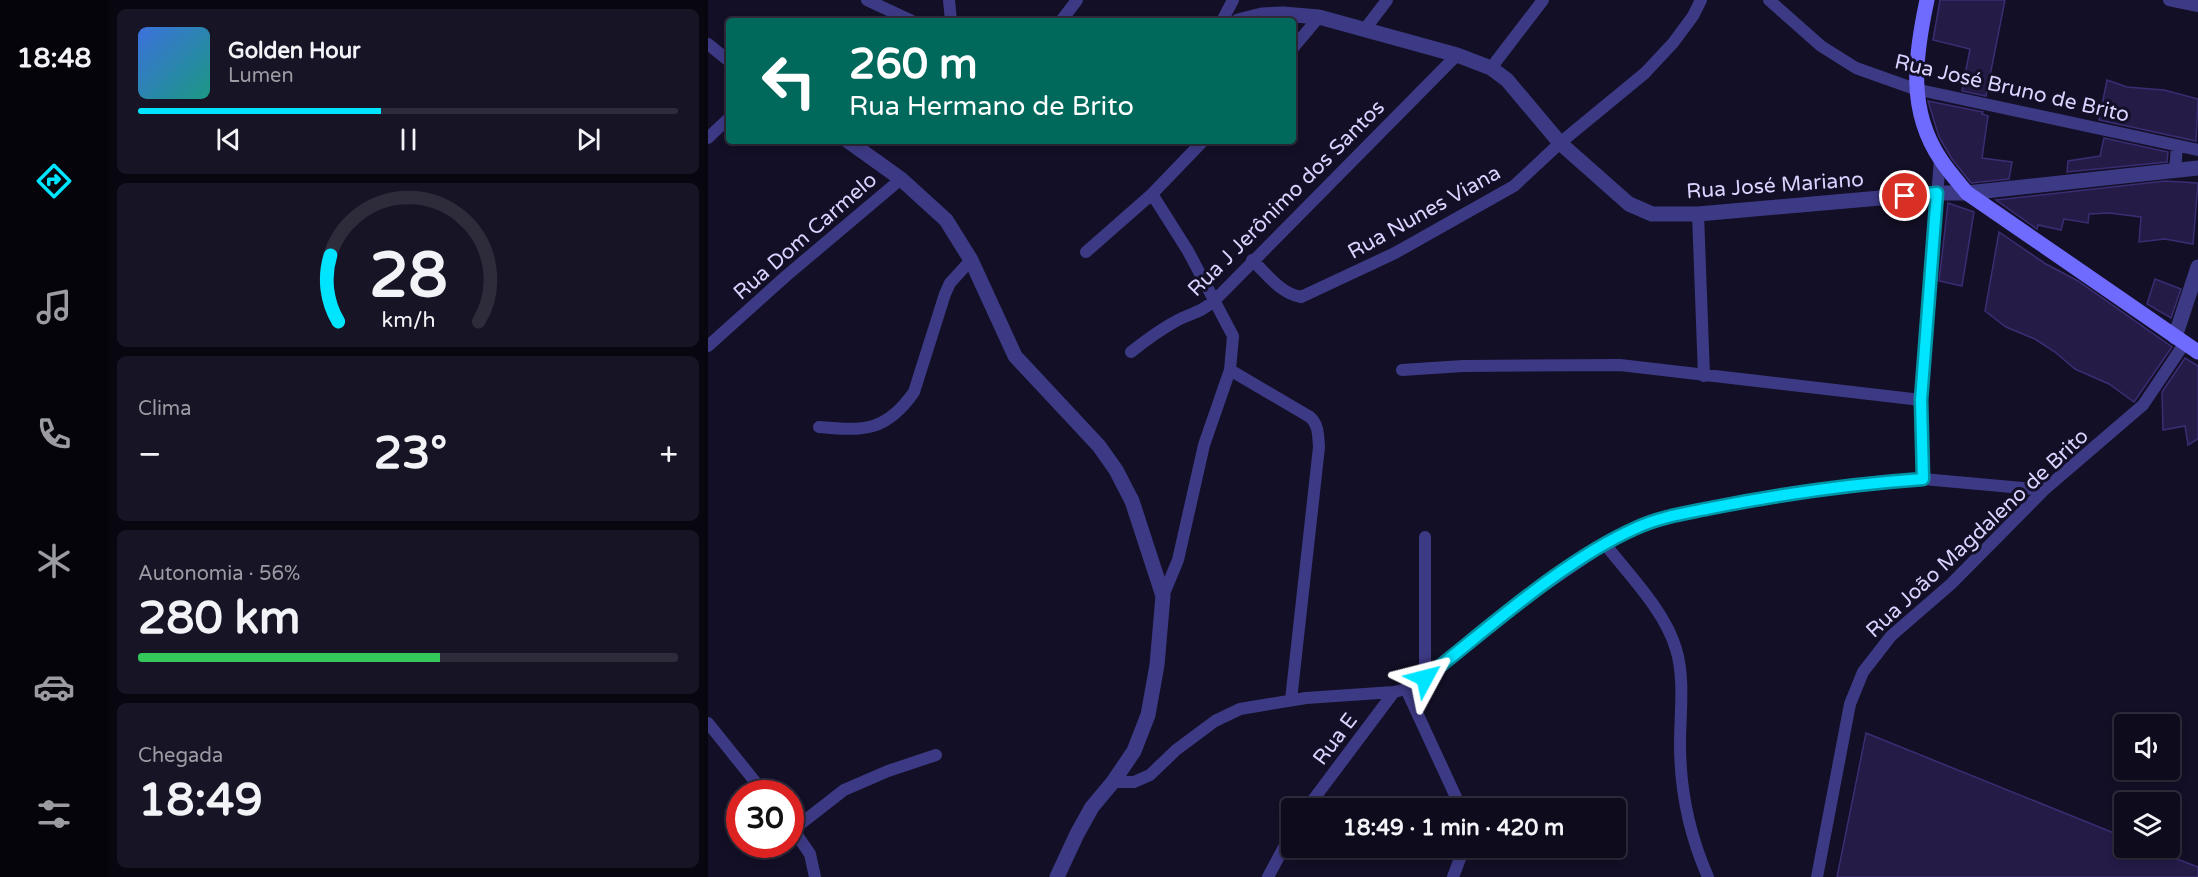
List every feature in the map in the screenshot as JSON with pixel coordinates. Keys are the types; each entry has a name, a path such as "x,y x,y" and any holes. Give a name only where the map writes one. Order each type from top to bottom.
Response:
{"main road":[{"path":"1926,0 1916,61 1915,89 1923,122 1940,159 1967,193 2198,352"}],"street":[{"path":"867,0 906,18"},
{"path":"950,0 951,18"},
{"path":"1063,18 1077,0"},
{"path":"1224,18 1233,0"},
{"path":"1365,29 1387,0"},
{"path":"1250,18 1283,14 1319,17 1457,55 1491,68 1543,0"},
{"name":"Rua Nunes Viana","path":"1252,260 1282,289 1301,297 1395,253 1514,186 1560,143 1645,73 1673,43 1693,16 1701,0"},
{"name":"Rua José Bruno de Brito","path":"1769,0 1839,59 1856,68 1915,89 2198,150"},
{"path":"2169,0 2198,6"},
{"path":"1296,44 1319,17"},
{"path":"708,44 726,59"},
{"name":"Rua J Jerônimo dos Santos","path":"1131,352 1155,333 1181,318 1203,310 1215,300 1457,55"},
{"name":"Rua José Mariano","path":"1491,68 1507,80 1560,143 1629,204 1652,214 1698,214 1937,193 1967,193 2198,168"},
{"path":"708,138 726,121"},
{"path":"852,144 901,179 946,220 971,260 1015,356 1099,446 1116,470 1132,501 1163,596"},
{"path":"1086,252 1152,194 1200,144"},
{"path":"2175,171 2177,146"},
{"path":"1923,479 1921,400 1940,159"},
{"name":"Rua Dom Carmelo","path":"708,346 786,276 901,179"},
{"path":"1057,877 1092,807 1113,782 1134,751 1148,715 1157,664 1163,596 1178,560 1204,445 1230,370 1233,336 1188,251 1152,194"},
{"path":"1698,214 1704,376"},
{"path":"819,427 853,430 872,427 889,420 903,408 914,392 950,283 971,260"},
{"path":"2180,341 2198,267"},
{"name":"Rua João Magdaleno de Brito","path":"1817,877 1850,704 1863,672 1891,636 1951,584 2044,490 2143,405 2180,341"},
{"path":"1402,370 1463,366 1620,365 1921,400"},
{"path":"1230,370 1310,417 1316,422 1318,432 1319,447 1291,700"},
{"path":"1113,782 1134,782 1150,775 1176,750 1229,713 1291,700 1400,691 1425,678 1536,591 1605,544 1639,527 1677,515 1740,502 1879,482 1923,479 2044,490"},
{"path":"1425,537 1425,678"},
{"path":"1605,544 1667,625 1677,650 1680,676 1680,748 1685,810 1696,849 1708,877"},
{"path":"1400,691 1456,798"},
{"name":"Rua E","path":"1315,798 1400,691"},
{"path":"708,723 754,780"},
{"path":"804,818 844,790 888,771 936,755"},
{"path":"804,845 810,854 815,877"},
{"path":"1268,877 1281,853"},
{"path":"1453,877 1460,858"}],"building":[{"path":"1940,0 2005,0 1986,96 1962,91 1970,49 1933,40"},
{"path":"2107,80 2127,87 2164,90 2198,99 2196,141 2099,120"},
{"path":"1928,101 1983,112 1982,114 1988,116 1982,158 2012,162 2009,179 1971,183 1952,159 1939,137"},
{"path":"2104,138 2168,152 2167,162 2067,172 2068,161 2100,156"},
{"path":"2165,181 2198,183 2193,244 2165,239 2139,242 2141,217 2109,213 2089,214 2088,223 2064,219 2061,230 2038,225 2037,229 1996,200"},
{"path":"1948,203 1974,212 1962,286 1939,281"},
{"path":"1999,232 2046,264 2078,281 2172,347 2134,402 2109,384 2075,369 2035,339 2006,327 1985,311"},
{"path":"2155,279 2181,289 2171,318 2147,304"},
{"path":"2185,358 2198,366 2198,439 2188,445 2185,426 2163,430 2162,392"},
{"path":"1866,733 2114,833 2114,858 2175,858 2198,867 2198,877 1837,877"}],"route":[{"path":"1425,678 1536,591 1605,544 1639,527 1677,515 1750,500 1879,482 1923,479 1921,400 1937,193 1905,196"}]}
